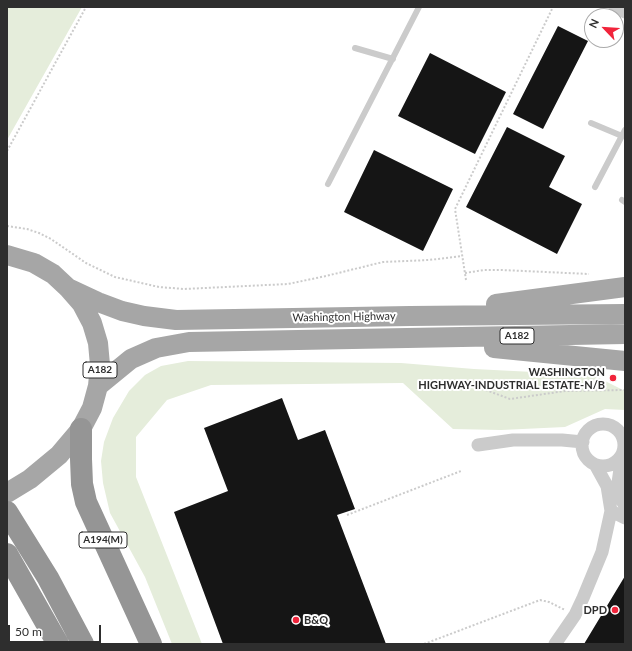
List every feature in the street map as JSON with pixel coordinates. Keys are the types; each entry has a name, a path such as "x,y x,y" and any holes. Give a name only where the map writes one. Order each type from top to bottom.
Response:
{"highway":[{"name":"A194(M)","path":"81,429 80,460 82,484 86,502 151,644"},
{"path":"11,519 48,578 83,644"},
{"path":"7,554 58,644"}],"main road":[{"name":"A182","path":"7,255 34,263 53,274 82,304 92,323 98,344 100,364 98,386 92,408 81,429 59,455 30,479 7,493"},
{"name":"Washington Highway","path":"68,288 122,311 144,316 176,320 625,314"},
{"path":"410,316 625,288"},
{"name":"Washington Highway","path":"98,386 131,359 156,348 190,342 625,334"},
{"path":"408,339 625,361"}],"street":[{"path":"615,7 625,12"},
{"path":"555,644 575,615 583,598 602,552 611,511 607,486 596,466 585,456 582,449 584,435 598,425 606,424 614,427 624,437 625,444 618,484 623,503"},
{"path":"478,445 514,440 562,440 583,442"},
{"path":"596,466 611,465 618,461 622,456"},
{"path":"611,511 625,518"}],"lane":[{"path":"328,184 420,7"},
{"path":"355,48 393,59"},
{"path":"591,123 622,136"},
{"path":"595,187 625,130"}],"path":[{"path":"7,151 86,7"},
{"path":"466,280 455,209 554,7"},
{"path":"7,226 27,229 40,233 86,263 115,277 160,287 184,289 288,284 383,262 429,260 462,256"},
{"path":"465,273 484,270 502,270 592,275"},
{"path":"467,383 510,399 565,392 625,390"},
{"path":"347,515 461,471"},
{"path":"424,644 540,600 549,602 569,612"}],"green space":[{"path":"7,7 82,7 7,140"},
{"path":"188,361 401,363 474,369 593,375 625,391 625,410 605,409 565,427 501,430 453,429 403,383 211,385 167,400 136,437 136,477 202,644 172,644 145,577 110,513 103,483 101,461 104,442 113,418 129,391 145,375 161,366"}],"building":[{"path":"558,26 584,39 584,48 543,129 513,114"},
{"path":"430,53 506,92 475,154 398,116"},
{"path":"507,127 565,156 549,187 582,204 557,254 466,207"},
{"path":"374,150 453,189 423,251 344,212"},
{"path":"282,398 298,440 325,430 355,509 337,515 386,644 223,644 174,512 228,491 204,428"},
{"name":"DPD","path":"625,576 625,644 584,644"}],"place":[{"name":"WASHINGTON HIGHWAY-INDUSTRIAL ESTATE-N/B","path":"613,378"},
{"name":"DPD","path":"615,610"},
{"name":"B&Q","path":"296,620"}]}
